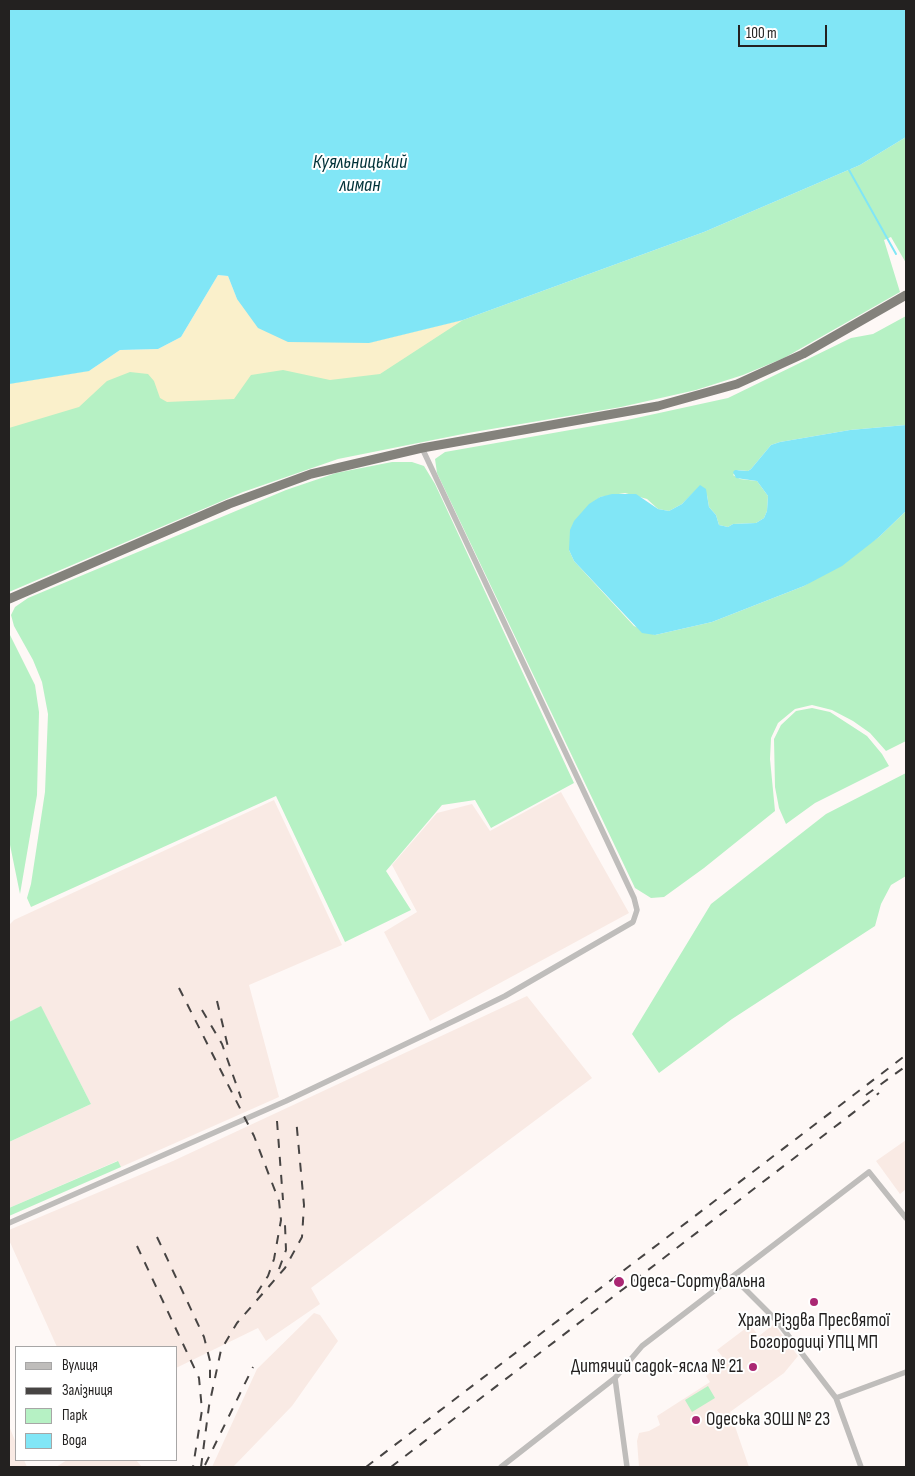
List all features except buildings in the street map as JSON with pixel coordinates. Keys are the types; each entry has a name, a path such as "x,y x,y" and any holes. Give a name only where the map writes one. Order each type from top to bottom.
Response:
{"highway":[{"path":"9,599 267,489 328,469 422,448 658,406 711,392 765,373 803,354 906,295"}],"street":[{"path":"9,1223 286,1101 481,1008 627,927 635,917 634,898 422,448"},
{"path":"501,1467 615,1378 642,1346 734,1278 869,1172 906,1218"},
{"path":"734,1278 777,1321 836,1398 861,1467"},
{"path":"836,1398 906,1372"},
{"path":"615,1378 627,1467"}],"shaded area":[{"path":"561,792 629,913 430,1021 384,932 417,912 392,865 437,813 472,804 490,831"},
{"path":"274,800 342,945 249,985 279,1097 121,1167 117,1161 9,1208 9,1142 91,1104 41,1007 9,1022 9,925 14,920"},
{"path":"527,996 592,1078 311,1288 320,1304 266,1341 258,1328 178,1367 178,1346 57,1346 9,1240 9,1230 173,1161"},
{"path":"906,1140 906,1189 900,1194 876,1161"},
{"path":"314,1313 320,1315 338,1341 292,1406 233,1467 212,1467 257,1369"},
{"path":"774,1324 798,1356 784,1373 730,1412 749,1467 639,1467 637,1441 639,1433 649,1431 660,1425 657,1416 710,1382 706,1376 725,1360 717,1350 750,1325 759,1336"},
{"path":"9,1426 15,1441 15,1461 24,1461 27,1467 9,1467"},
{"path":"65,1461 137,1461 142,1467 56,1467"}],"green space":[{"path":"906,137 906,263 891,237 884,240 900,292 784,358 743,375 696,390 621,407 468,433 338,459 243,492 9,592 9,384 89,371 369,343 463,320 704,232 860,165"},
{"path":"906,316 906,425 850,430 771,445 751,469 748,471 738,470 733,475 740,479 757,481 768,496 767,511 764,518 756,523 733,524 728,527 719,525 716,515 709,507 707,495 698,488 682,504 669,511 658,509 647,499 625,493 600,497 583,512 569,550 574,561 634,626 655,635 712,622 804,586 879,537 906,511 906,741 886,751 870,733 832,710 812,705 795,709 778,723 771,738 770,759 775,811 704,868 664,897 651,898 635,888 437,473 435,459 445,452 627,420 728,398 851,338 873,334"},
{"path":"392,462 412,462 424,466 435,484 574,783 491,828 475,800 442,805 386,871 411,910 345,942 276,796 31,907 27,898 31,884 45,792 48,714 42,682 33,660 14,626 11,615 15,607 28,598 286,490 336,473"},
{"path":"9,633 35,685 39,712 37,795 20,894 9,840"},
{"path":"812,708 830,712 867,736 889,766 815,803 786,824 779,808 775,787 774,739 781,725 796,711"},
{"path":"906,773 906,876 891,885 881,904 875,926 732,1019 659,1073 632,1034 711,904 826,814"},
{"path":"41,1006 91,1104 9,1142 9,1022"},
{"path":"118,1161 121,1167 9,1216 9,1208"},
{"path":"708,1386 715,1398 692,1412 685,1400"}],"sand":[{"path":"218,275 228,276 237,299 369,343 463,320 380,374 330,380 283,370 251,375 234,399 167,402 160,398 154,381 148,374 130,372 107,381 79,407 9,428 9,384 89,371 120,350 158,349 181,337"}],"water":[{"name":"Куяльницький лиман","path":"9,9 906,9 906,137 860,165 704,232 463,320 369,343 288,342 258,328 237,299 228,276 218,275 181,337 158,349 120,350 89,371 9,384"},
{"path":"906,425 906,511 879,537 842,566 804,586 712,622 655,635 642,633 574,561 569,550 570,530 574,521 589,504 600,497 612,494 636,494 658,509 669,511 682,504 700,485 706,489 709,507 716,515 719,525 728,527 733,524 756,523 764,518 767,511 768,496 757,481 736,478 733,472 735,470 748,471 751,469 771,445 850,430"}],"waterway":[{"path":"849,170 896,254"}],"railway":[{"path":"179,988 254,1136 279,1201 281,1220 274,1259 268,1276 257,1293"},
{"path":"217,1001 228,1047"},
{"path":"202,1010 222,1044 241,1098"},
{"path":"366,1467 906,1055"},
{"path":"866,1095 906,1066"},
{"path":"391,1467 879,1093"},
{"path":"201,1467 209,1406 221,1350 237,1323 285,1268 302,1237 304,1205 296,1118"},
{"path":"277,1121 283,1200"},
{"path":"279,1269 286,1250 285,1225"},
{"path":"157,1237 204,1337 210,1361 210,1378"},
{"path":"137,1246 199,1378 202,1410 193,1467"},
{"path":"205,1465 253,1367"}],"place":[{"name":"Одеса-Сортувальна","path":"619,1282"},
{"name":"Храм Різдва Пресвятої Богородиці УПЦ МП","path":"814,1302"},
{"name":"Дитячий садок-ясла № 21","path":"753,1367"},
{"name":"Одеська ЗОШ № 23","path":"696,1420"}]}
